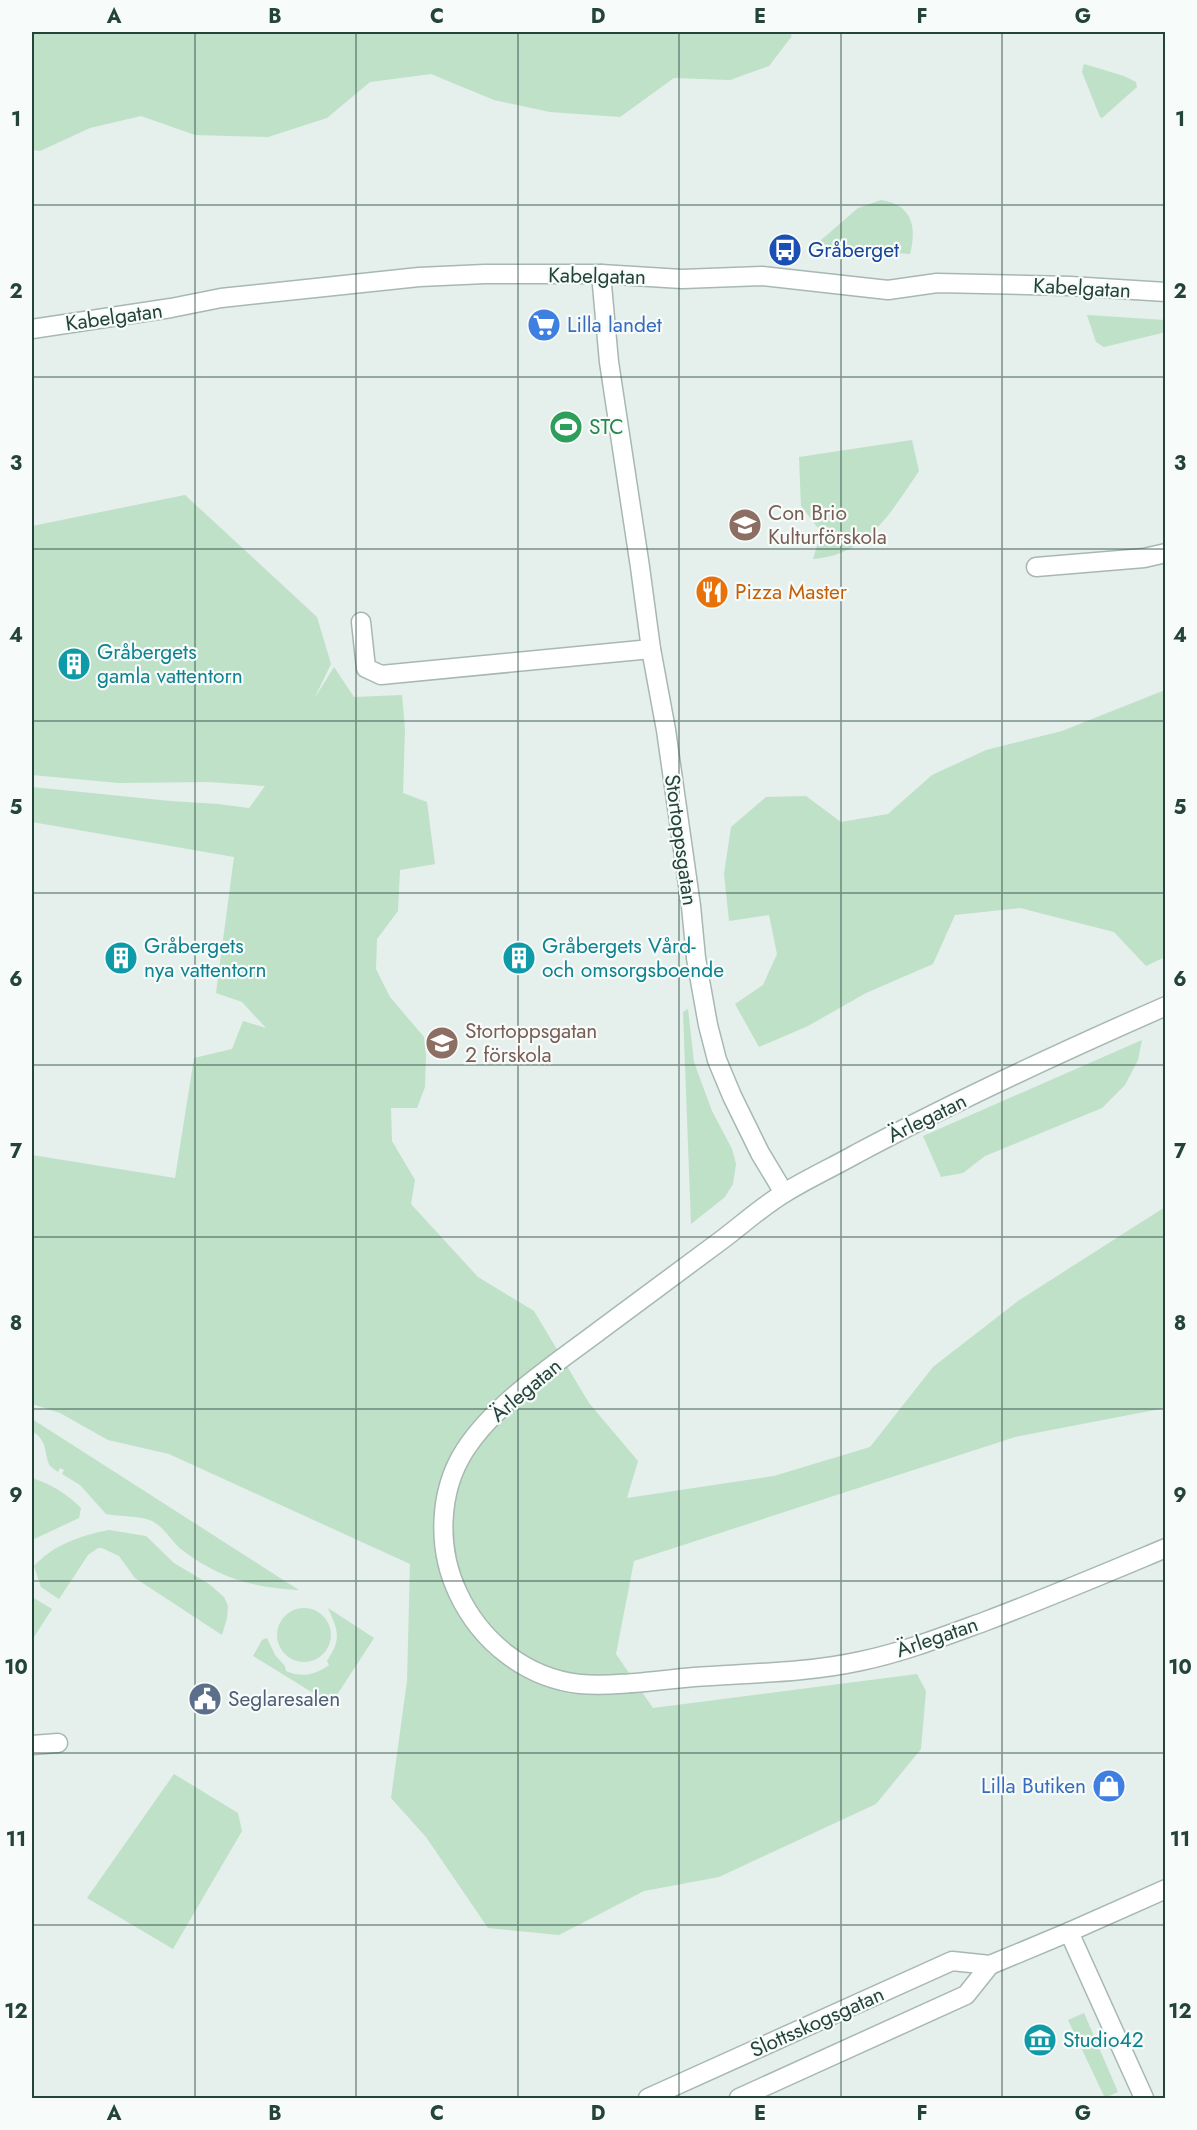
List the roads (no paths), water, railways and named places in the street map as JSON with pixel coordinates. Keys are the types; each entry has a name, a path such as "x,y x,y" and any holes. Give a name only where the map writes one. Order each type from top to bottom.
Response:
{"street":[{"name":"Kabelgatan","path":"32,329 221,298 419,277 484,274 522,276 601,274 682,279 762,276 888,290 937,283 1071,286 1166,292"},
{"name":"Stortoppsgatan","path":"601,274 609,362 691,906 696,958 708,1025 717,1060 732,1096 760,1153 784,1193"},
{"path":"1036,567 1166,554"},
{"path":"362,622 366,668 381,675 651,649"},
{"name":"Ärlegatan","path":"1166,1006 1083,1042 908,1126 784,1193 495,1412 462,1454 447,1497 444,1520 446,1565 462,1601 484,1634 504,1653 540,1673 580,1683 634,1682 859,1662 952,1634 1166,1548"},
{"path":"32,1744 57,1743"},
{"name":"Slottsskogsgatan","path":"739,2098 966,1995 990,1965 1166,1888"},
{"path":"1069,1932 1144,2098"},
{"name":"Slottsskogsgatan","path":"648,2098 952,1960 990,1965"}],"place":[{"name":"Gråberget","path":"785,250"},
{"name":"Lilla landet","path":"544,325"},
{"name":"STC","path":"566,427"},
{"name":"Con Brio Kulturförskola","path":"745,525"},
{"name":"Pizza Master","path":"712,592"},
{"name":"Gråbergets gamla vattentorn","path":"74,664"},
{"name":"Gråbergets nya vattentorn","path":"121,958"},
{"name":"Gråbergets Vård- och omsorgsboende","path":"519,958"},
{"name":"Stortoppsgatan 2 förskola","path":"442,1043"},
{"name":"Seglaresalen","path":"205,1699"},
{"name":"Lilla Butiken","path":"1109,1786"},
{"name":"Studio42","path":"1040,2040"}]}
